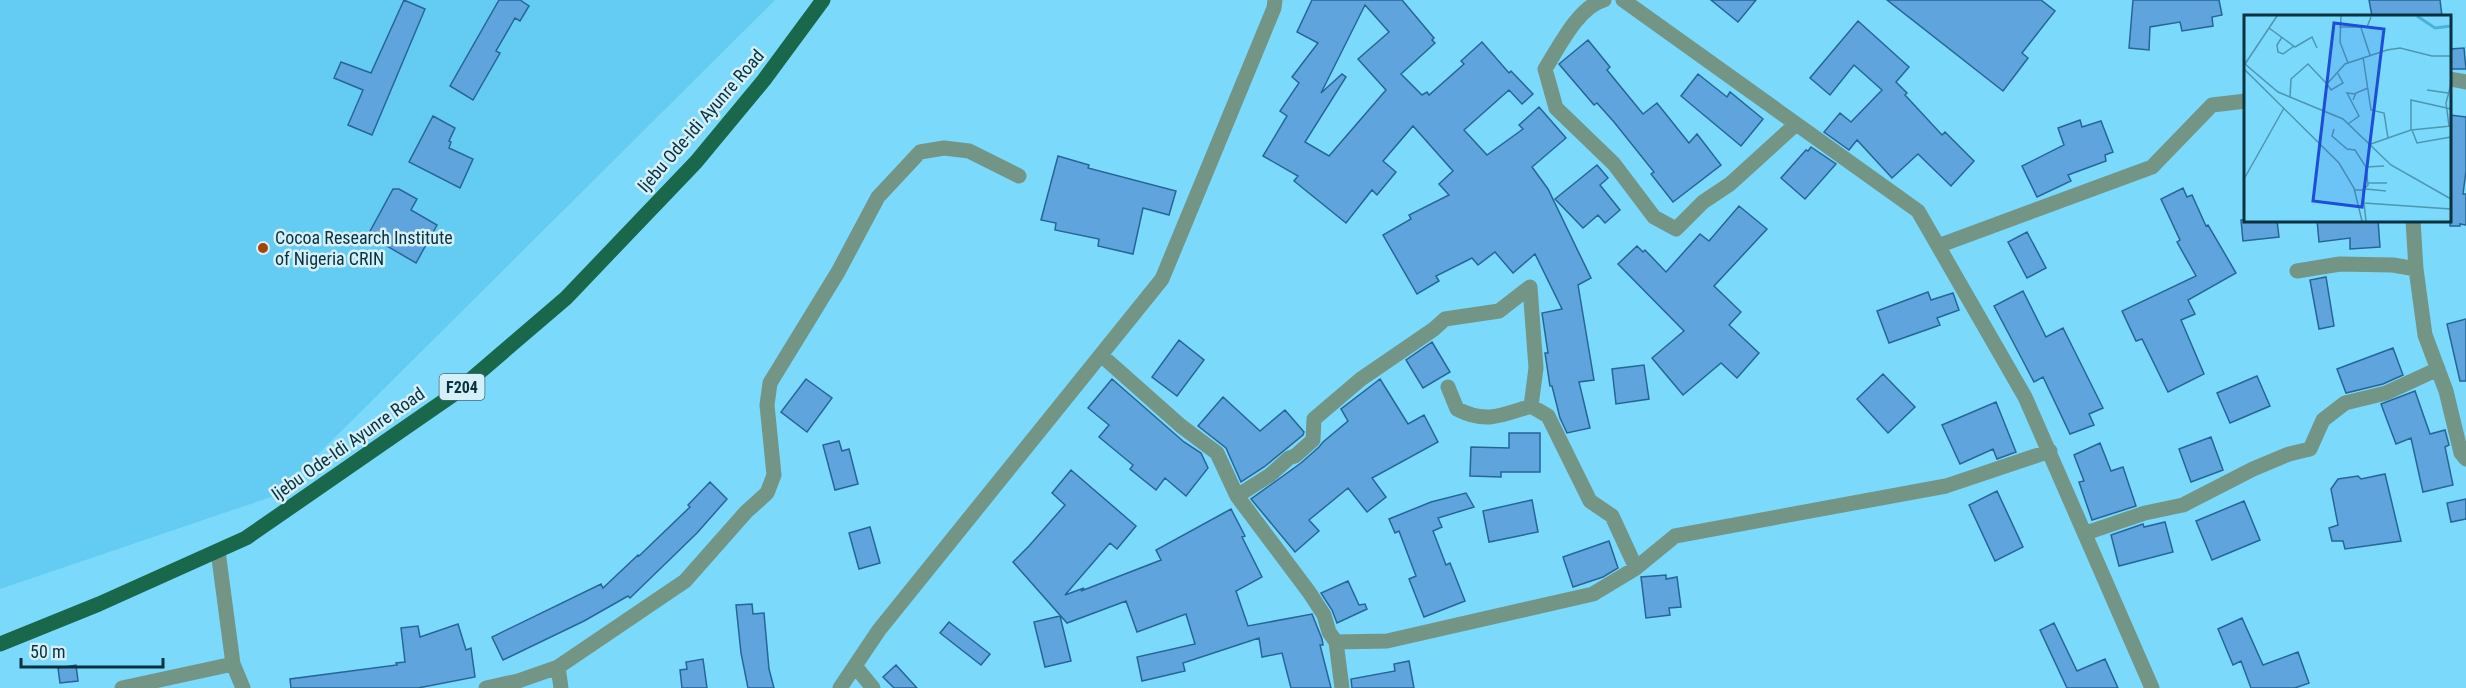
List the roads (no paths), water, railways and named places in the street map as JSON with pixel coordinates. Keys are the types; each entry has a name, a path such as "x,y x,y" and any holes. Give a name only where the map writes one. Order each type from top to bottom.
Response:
{"main road":[{"name":"Ijebu Ode-Idi Ayunre Road","path":"0,644 99,604 246,538 454,394 566,298 716,138 764,80 823,0"}],"street":[{"path":"840,688 879,630 1162,279 1275,0"},
{"path":"1604,0 1592,3 1570,30 1545,69 1556,108 1614,164 1654,217 1676,229 1703,202 1730,184 1796,124"},
{"path":"1623,0 1918,211 2025,397 2152,688"},
{"path":"2451,79 2466,82"},
{"path":"1938,246 2152,166 2212,105 2244,102"},
{"path":"486,688 518,681 558,667 685,581 746,512 767,493 774,475 766,405 770,383 838,272 878,197 920,152 944,148 969,151 1019,176"},
{"path":"2413,222 2416,269 2425,335 2446,391 2461,453 2466,459"},
{"path":"2297,271 2340,264 2392,265 2416,269"},
{"path":"1237,496 1270,475 1313,440 1314,419 1361,379 1434,329 1441,321 1499,311 1530,287 1536,368 1531,406"},
{"path":"1101,355 1187,431 1217,453 1237,496 1324,615 1329,632 1336,642 1342,688"},
{"path":"2086,533 2145,513 2183,505 2253,469 2289,454 2310,449 2323,420 2345,403 2386,393 2438,369"},
{"path":"1448,387 1457,409 1471,416 1492,418 1531,406 1548,416 1590,501 1612,516 1636,568"},
{"path":"1336,642 1387,641 1593,594 1636,568 1675,536 1946,486 2050,451"},
{"path":"218,551 233,664 243,688"},
{"path":"122,688 233,664"},
{"path":"855,666 873,688"},
{"path":"558,667 561,688"}],"place":[{"name":"Cocoa Research Institute of Nigeria CRIN","path":"263,248"}]}
